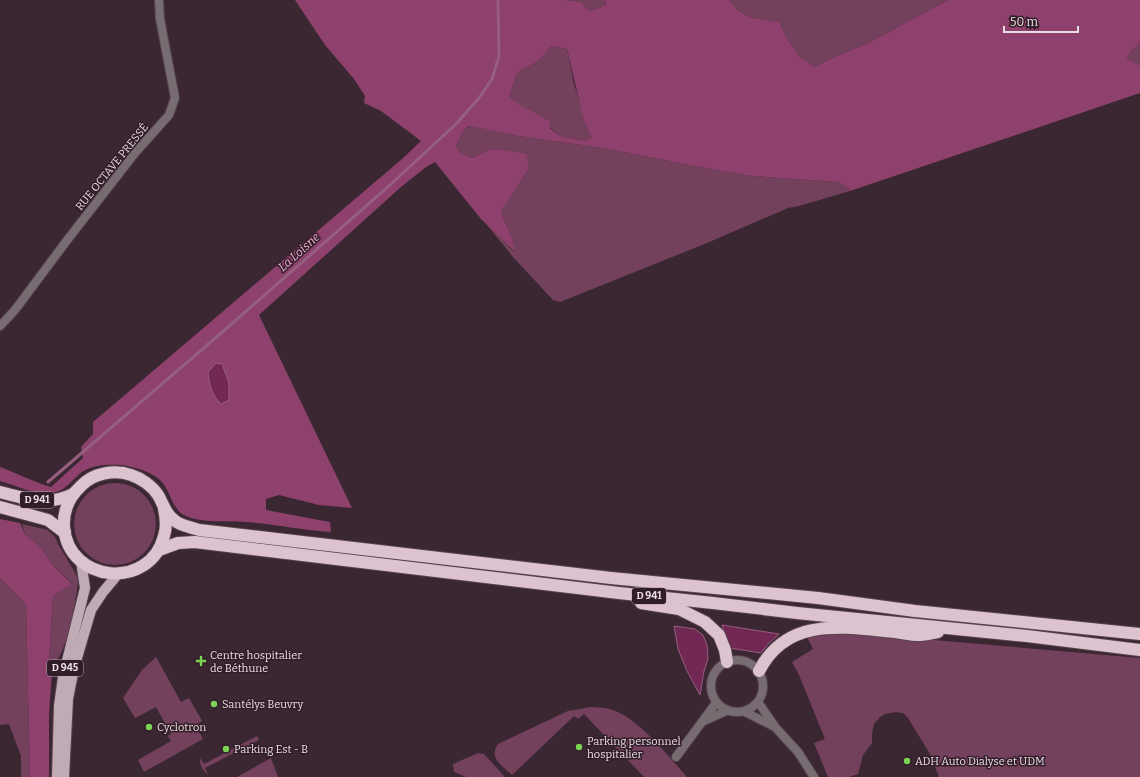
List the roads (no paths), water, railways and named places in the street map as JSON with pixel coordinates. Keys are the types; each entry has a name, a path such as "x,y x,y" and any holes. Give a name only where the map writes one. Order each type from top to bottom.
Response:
{"highway":[{"path":"116,472 132,475 146,482 157,494 164,509 166,523 164,537 159,550 141,567 130,572 118,574 105,573 92,569 81,561 68,544 65,533 64,519 67,506 73,494 85,482 99,474 116,472"},
{"name":"D 941","path":"0,492 40,501 51,501 73,494"},
{"name":"D 941","path":"0,507 48,520 65,533"},
{"name":"D 941","path":"164,509 174,520 199,530 612,578 818,598 915,611 1140,634"},
{"name":"D 941","path":"159,550 178,543 195,542 588,590 955,630 1027,636 1140,650"},
{"path":"588,590 619,599 679,609 705,622 719,635 725,650 727,662"},
{"path":"759,671 765,659 782,642 799,633 818,628 854,628 920,635 955,630"}],"main road":[{"name":"D 945","path":"62,776 57,737 62,684 85,588 81,561"},
{"name":"D 945","path":"62,776 68,699 74,668 91,610 103,592 118,574"}],"street":[{"name":"RUE OCTAVE PRESSÉ","path":"0,326 135,153 169,115 175,98 160,19 159,0"},
{"path":"736,660 745,661 759,671 763,687 762,695 752,708 745,712 737,713 726,711 716,703 712,696 710,687 714,672 720,666 727,662 736,660"},
{"path":"758,702 776,728 798,752 814,777"},
{"path":"676,757 716,703"},
{"path":"703,721 726,711"},
{"path":"745,712 776,728"}],"waterway":[{"name":"La Loisne","path":"48,482 390,185 456,124 479,98 492,79 499,56 498,0"}],"place":[{"name":"Centre hospitalier de Béthune","path":"201,661"},
{"name":"Santélys Beuvry","path":"214,704"},
{"name":"Cyclotron","path":"149,727"},
{"name":"Parking personnel hospitalier","path":"579,747"},
{"name":"Parking Est - B","path":"226,749"},
{"name":"ADH Auto Dialyse et UDM","path":"907,761"}]}
